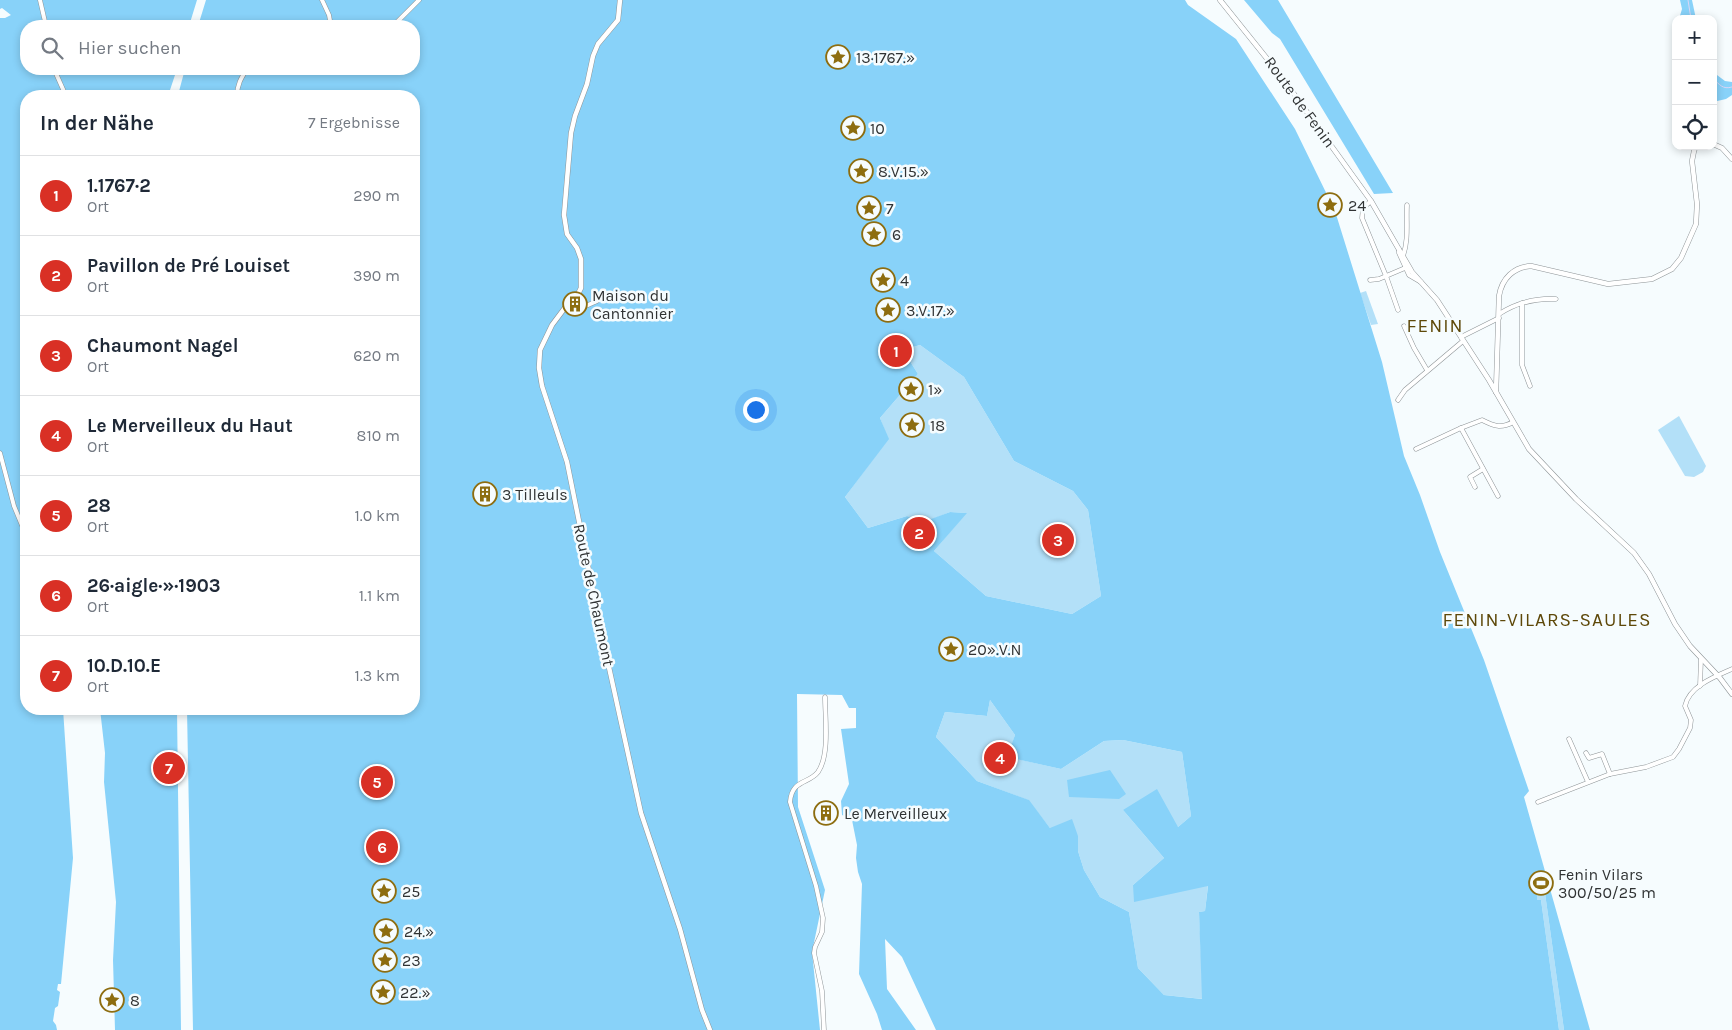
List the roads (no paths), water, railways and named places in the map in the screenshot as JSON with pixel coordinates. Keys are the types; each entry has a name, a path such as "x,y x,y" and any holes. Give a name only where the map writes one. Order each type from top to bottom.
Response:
{"street":[{"path":"40,0 45,20"},
{"path":"322,0 330,20"},
{"path":"399,20 418,0"},
{"name":"Route de Chaumont","path":"620,0 618,20 598,44 593,56 587,84 571,133 564,215 568,234 577,248 581,259 582,282 580,291 552,325 540,350 539,368 542,386 567,462 608,666 641,813 680,929 702,1010 710,1030"},
{"name":"Route de Fenin","path":"1220,0 1281,76 1371,202 1412,272 1438,300 1489,380 1529,449 1576,499 1634,553 1676,624 1701,659 1732,694"},
{"path":"57,75 63,90"},
{"path":"237,90 243,75"},
{"path":"1717,146 1722,148 1732,159"},
{"path":"1496,393 1500,290 1504,281 1512,272 1523,267 1544,268 1608,284 1652,279 1672,269 1681,258 1696,224 1697,204 1692,161 1694,150"},
{"path":"1371,202 1363,208 1362,218 1398,310"},
{"path":"1403,256 1408,231 1406,220 1407,205"},
{"path":"1399,249 1398,253 1405,268 1412,278 1421,282"},
{"path":"1370,280 1405,268"},
{"path":"1398,400 1405,390 1462,339 1499,316 1507,308 1541,298 1556,298"},
{"path":"564,309 577,310 597,301"},
{"path":"1522,303 1522,365 1530,386"},
{"path":"1404,326 1427,370"},
{"path":"1489,380 1496,378"},
{"path":"1416,449 1460,428 1482,420 1494,426 1504,427 1513,422"},
{"path":"1460,428 1498,496"},
{"path":"0,453 14,506 20,520"},
{"path":"1475,488 1470,477 1483,469"},
{"path":"1700,686 1701,659"},
{"path":"1538,802 1610,774 1646,767 1668,760 1676,754 1690,728 1691,720 1686,710 1686,701 1700,686 1717,675 1732,669"},
{"path":"824,1030 822,991 814,953 822,932 822,918 816,886 790,802 795,788 817,774 822,762 825,743 825,697"},
{"path":"1569,739 1588,782"},
{"path":"1586,754 1589,758 1602,754 1610,774"}],"waterway":[{"path":"1688,0 1690,15"},
{"path":"1717,83 1723,87 1732,87"}],"place":[{"name":"13·1767.»","path":"838,57"},
{"name":"10","path":"853,128"},
{"name":"8.V.15.»","path":"861,171"},
{"name":"24","path":"1330,205"},
{"name":"7","path":"869,208"},
{"name":"6","path":"874,234"},
{"name":"4","path":"883,280"},
{"name":"Maison du Cantonnier","path":"575,304"},
{"name":"3.V.17.»","path":"888,310"},
{"name":"1.1767·2","path":"896,351"},
{"name":"1»","path":"911,389"},
{"name":"18","path":"912,425"},
{"name":"3 Tilleuls","path":"485,494"},
{"name":"Pavillon de Pré Louiset","path":"919,533"},
{"name":"Chaumont Nagel","path":"1058,540"},
{"name":"20».V.N","path":"951,649"},
{"name":"Le Merveilleux du Haut","path":"1000,758"},
{"name":"10.D.10.E","path":"169,768"},
{"name":"28","path":"377,782"},
{"name":"Le Merveilleux","path":"826,813"},
{"name":"26·aigle·»·1903","path":"382,847"},
{"name":"Fenin Vilars 300/50/25 m","path":"1541,883"},
{"name":"25","path":"384,891"},
{"name":"24.»","path":"386,931"},
{"name":"23","path":"385,960"},
{"name":"22.»","path":"383,992"},
{"name":"8","path":"112,1000"}],"district":[{"name":"FENIN","path":"1435,326"},
{"name":"FENIN-VILARS-SAULES","path":"1547,620"}]}
